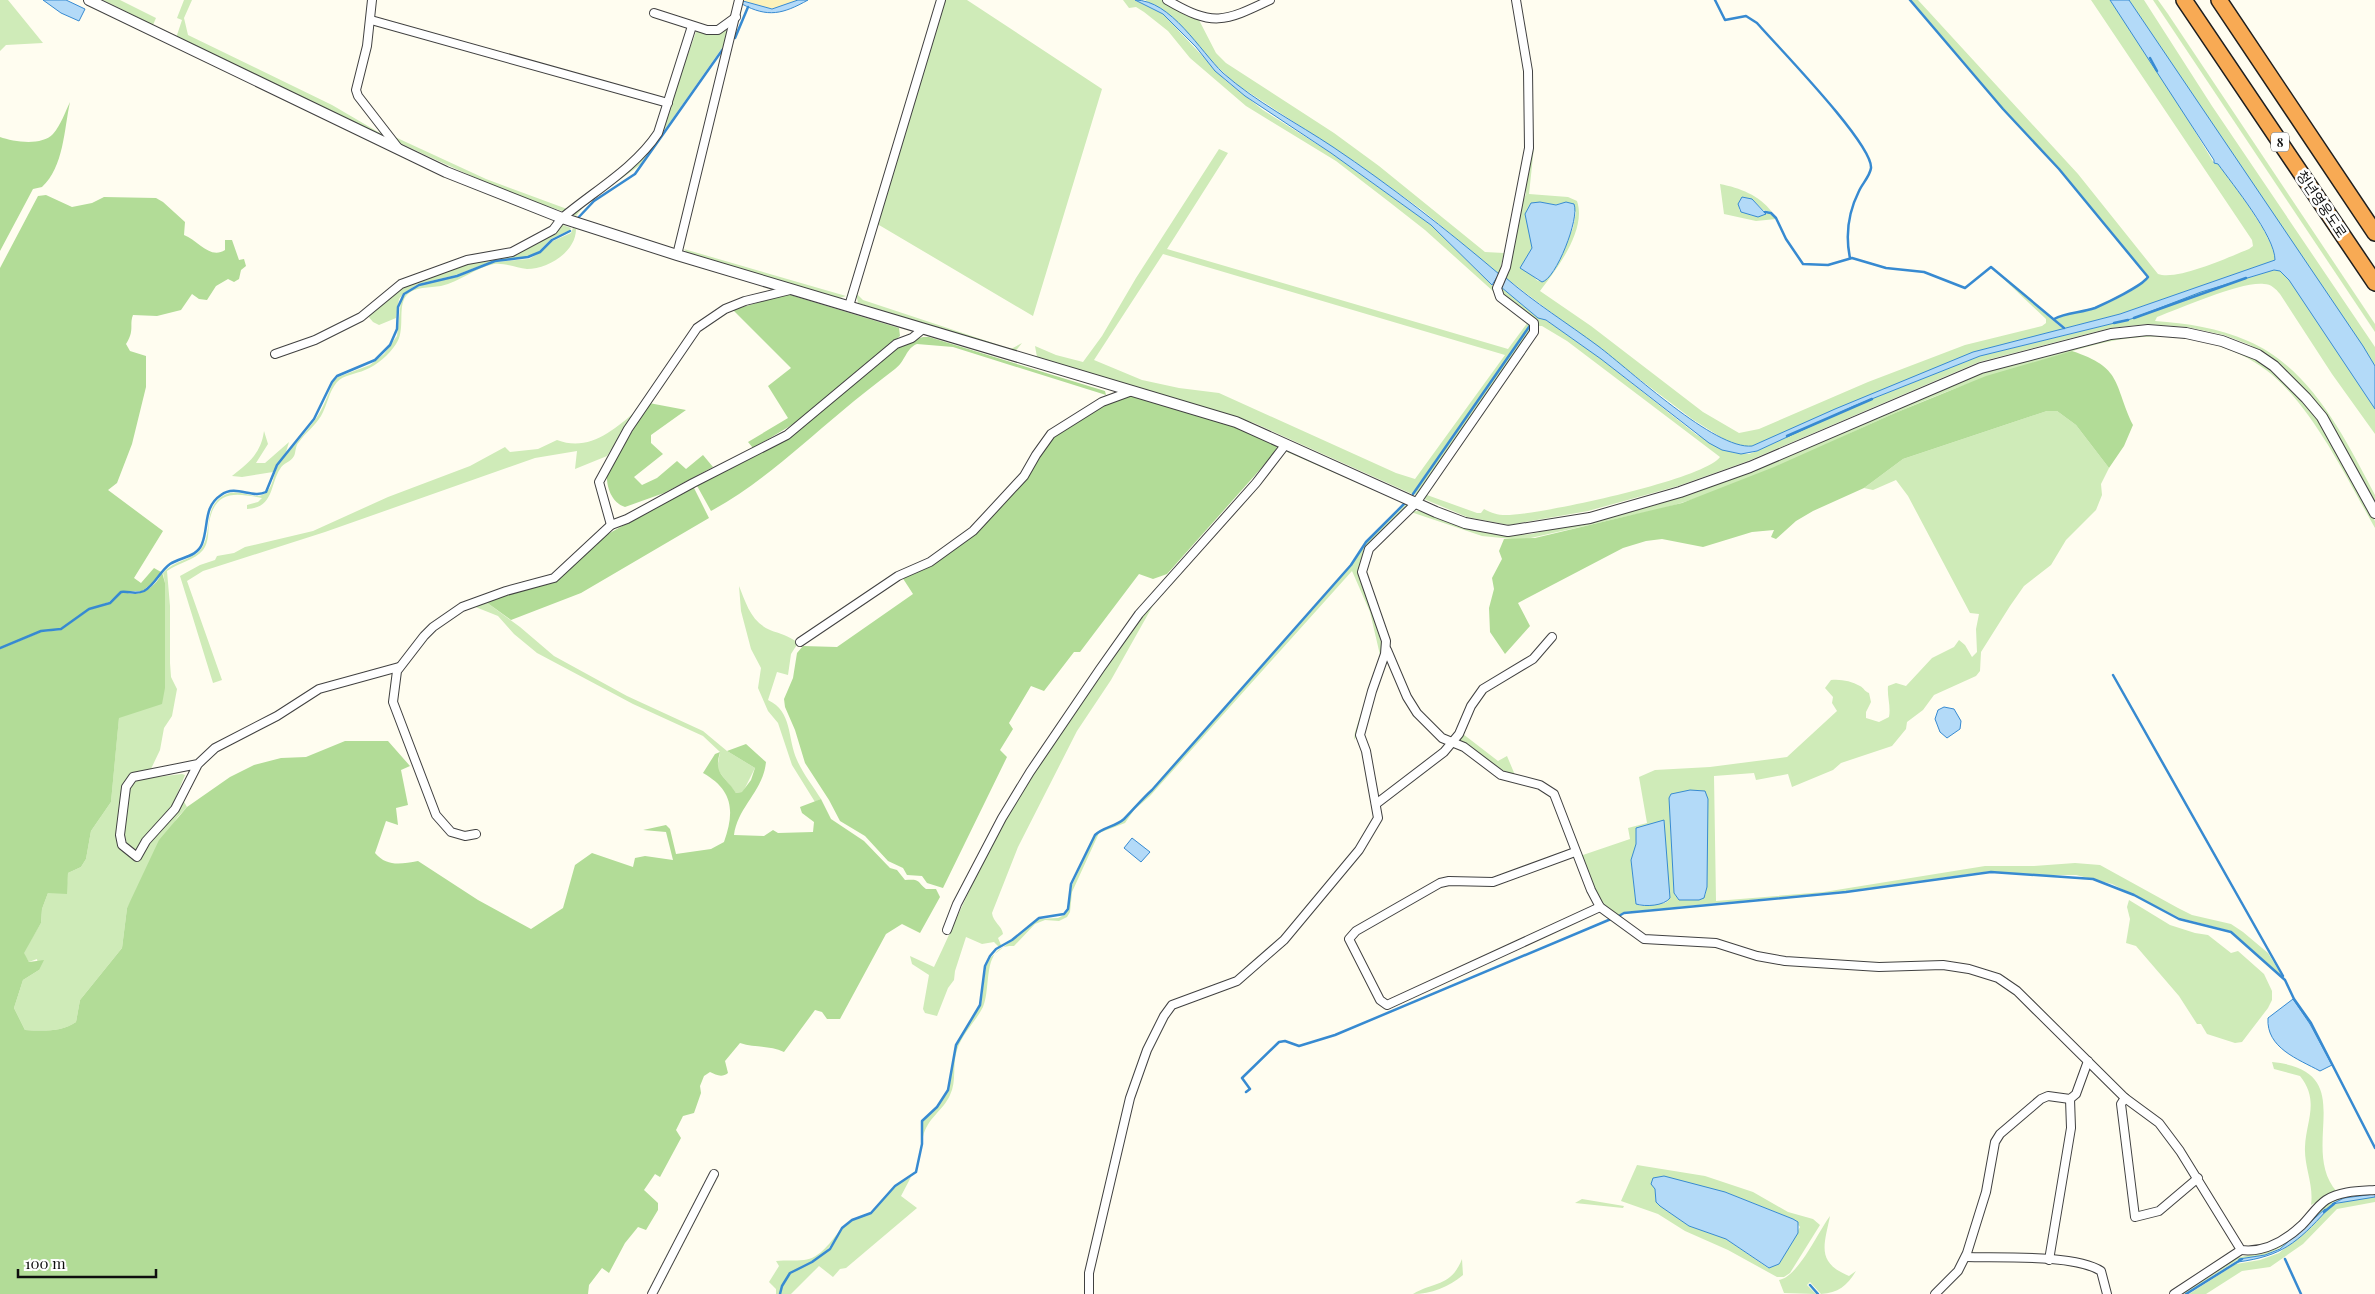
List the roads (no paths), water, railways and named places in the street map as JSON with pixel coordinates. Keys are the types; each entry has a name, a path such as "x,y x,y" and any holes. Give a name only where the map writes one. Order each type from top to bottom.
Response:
{"highway":[{"name":"청년영웅도로","path":"2184,0 2375,283"},
{"name":"청년영웅도로","path":"2218,0 2375,233"}],"street":[{"path":"90,0 481,187 562,218 677,255 1236,422 1465,523 1508,531 1590,518 1680,492 1750,467 1981,368 2111,334 2148,330 2186,333 2222,341 2258,355 2274,366 2322,417 2375,513"},
{"path":"372,0 371,20 356,90 358,96 399,149"},
{"path":"849,306 941,0"},
{"path":"1167,0 1184,10 1216,20 1228,18 1270,0"},
{"path":"1516,0 1528,72 1529,148 1502,276 1497,288 1500,297 1534,322 1534,332 1416,503 1369,549 1364,561 1362,572 1386,646 1407,697 1417,713 1442,738 1464,748 1501,775 1549,789 1554,794 1575,852 1600,907 1636,935 1653,940 1716,943 1757,956 1785,960 1879,967 1943,965 1969,969 1998,978 2017,991 2125,1098 2159,1123 2198,1178 2225,1228 2241,1250"},
{"path":"677,255 739,4"},
{"path":"654,13 708,30 718,30 736,17"},
{"path":"371,20 668,103"},
{"path":"275,354 315,340 361,317 401,284 467,260 512,252 546,234 562,218 644,151 658,133 692,26"},
{"path":"611,526 599,482 628,429 696,328 705,320 732,307 792,289"},
{"path":"476,834 465,836 451,832 436,815 393,702 394,684 399,667 432,627 451,614 506,591 554,578 611,526 627,520 693,483 787,436 896,344 912,338 923,329"},
{"path":"800,642 898,576 930,562 973,531 1024,476 1051,434 1102,402 1133,390"},
{"path":"947,930 957,904 1002,818 1030,772 1100,669 1140,614 1256,483 1286,444"},
{"path":"1376,804 1444,752 1459,734 1471,706 1483,689 1533,659 1552,637"},
{"path":"1089,1294 1089,1273 1130,1098 1147,1050 1164,1016 1172,1005 1237,981 1284,940 1359,850 1378,818 1366,751 1360,736 1386,646"},
{"path":"198,764 133,777 126,786 120,834 122,845 132,855 137,857 146,841 175,809 198,764 215,748 277,716 319,689 399,667"},
{"path":"1575,852 1493,882 1448,881 1440,883 1356,931 1349,939 1350,944 1365,967 1380,1000 1387,1005 1600,907"},
{"path":"1935,1294 1950,1280 1966,1257 1982,1208 1995,1142 2000,1134 2041,1099 2048,1096 2070,1099 2076,1094 2088,1060"},
{"path":"2125,1098 2121,1104 2135,1217 2160,1211 2198,1178"},
{"path":"2049,1260 2071,1128 2070,1099"},
{"path":"652,1294 714,1174"},
{"path":"2174,1294 2241,1250 2258,1250 2284,1239 2301,1226 2326,1200 2335,1196 2375,1190"},
{"path":"1966,1257 2077,1262 2095,1267 2101,1271 2107,1294"}],"water":[{"path":"43,0 66,0 85,9 79,21 61,13"},
{"path":"798,0 808,0 783,11 768,13 742,4 743,1 772,9"},
{"path":"1135,0 1148,2 1161,8 1184,28 1214,64 1236,84 1355,162 1438,224 1499,274 1492,285 1431,225 1331,153 1245,96 1215,71 1196,47 1163,14"},
{"path":"2110,0 2129,0 2363,346 2375,366 2375,409 2289,280 2280,271 2274,270 2201,292 2131,319 1980,356 1854,406 1757,451 1741,454 1722,450 1709,443 1601,359 1546,320 1538,318 1501,287 1506,278 1598,346 1673,407 1717,435 1736,444 1752,446 1835,409 1973,352 2120,314 2275,260 2273,250 2261,225 2218,164 2214,163 2214,160"},
{"path":"1742,197 1752,199 1766,214 1758,217 1741,212 1738,204"},
{"path":"1540,202 1556,205 1566,202 1574,204 1575,211 1574,222 1560,260 1554,271 1542,282 1520,268 1532,248 1525,214 1531,203"},
{"path":"1944,707 1954,709 1961,721 1960,729 1947,738 1940,732 1935,719 1938,710"},
{"path":"1690,790 1705,791 1708,799 1707,887 1704,898 1699,900 1679,900 1674,893 1669,798 1671,794"},
{"path":"1664,820 1670,898 1663,903 1654,905 1636,904 1631,860 1636,844 1636,828"},
{"path":"1132,838 1150,852 1141,862 1124,848"},
{"path":"2293,999 2310,1024 2332,1065 2320,1071 2293,1057 2278,1045 2272,1037 2268,1018"},
{"path":"1664,1176 1725,1192 1793,1219 1798,1222 1798,1233 1779,1264 1769,1268 1726,1239 1689,1226 1660,1206 1656,1202 1655,1189 1651,1184 1653,1178"},
{"path":"2375,1194 2375,1197 2332,1204 2344,1198"},
{"path":"2325,1209 2327,1210 2307,1231 2288,1246 2266,1256 2238,1262 2239,1259 2265,1255 2280,1249"}],"waterway":[{"path":"1715,0 1725,20 1746,16 1757,23 1822,95 1857,138 1867,156 1871,168 1855,199 1850,216 1848,232 1850,258"},
{"path":"1910,0 2003,109 2059,169 2148,277 2131,289 2095,308 2054,319"},
{"path":"735,38 748,7"},
{"path":"577,219 594,201 635,174 723,49"},
{"path":"2150,58 2157,71"},
{"path":"1765,212 1771,213 1776,218 1786,239 1803,264 1828,265 1852,258 1886,268 1924,272 1965,288 1991,267 2064,328"},
{"path":"0,648 41,631 61,629 89,609 110,603 121,592 138,593 144,591 152,585 170,564 193,554 200,548 211,505 221,495 232,491 255,494 266,492 277,465 314,419 332,382 337,376 375,360 390,345 397,329 398,307 404,294 419,285 457,276 495,261 528,257 540,252 552,240 570,231"},
{"path":"2134,318 2246,278"},
{"path":"2114,323 2128,320"},
{"path":"1413,494 1531,324"},
{"path":"1787,436 1872,399"},
{"path":"780,1294 782,1286 790,1273 812,1262 830,1249 842,1228 852,1220 871,1213 895,1186 916,1172 922,1144 922,1121 937,1107 948,1090 956,1045 980,1005 985,966 990,956 996,949 1012,940 1039,918 1064,914 1068,909 1071,884 1095,835 1124,819 1152,790 1351,565 1366,542 1405,503"},
{"path":"2113,675 2283,976"},
{"path":"1617,917 1624,913 1846,892 1991,872 2093,879 2134,895 2179,919 2231,932 2285,980 2294,999 2311,1023 2375,1148"},
{"path":"1246,1092 1250,1089 1242,1078 1279,1042 1285,1041 1299,1046 1335,1035 1611,919"},
{"path":"2324,1212 2335,1203"},
{"path":"2186,1294 2242,1259"},
{"path":"2285,1259 2301,1294"},
{"path":"1810,1285 1818,1294"}]}
